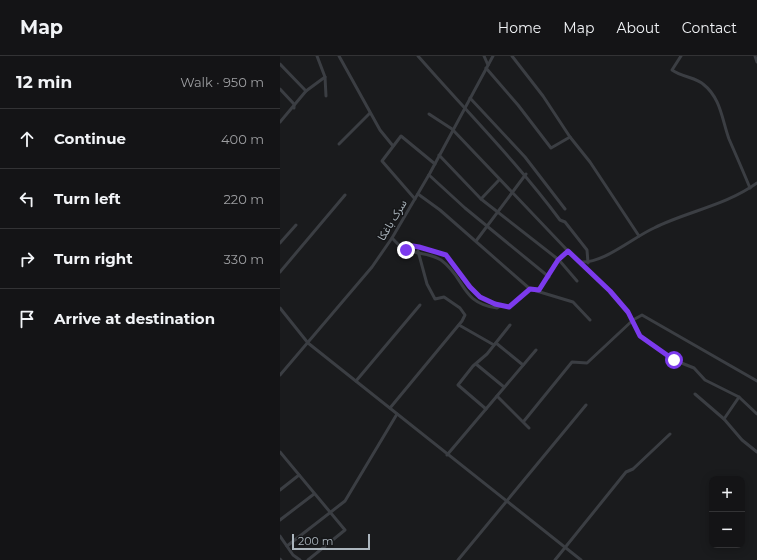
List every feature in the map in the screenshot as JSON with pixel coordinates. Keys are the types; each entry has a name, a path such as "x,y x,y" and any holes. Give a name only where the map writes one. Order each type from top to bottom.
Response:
{"street":[{"path":"317,56 324,77 326,96"},
{"path":"339,56 380,130 393,146"},
{"path":"418,56 464,109 526,174 560,220 565,222 587,250 588,262"},
{"path":"484,56 488,65"},
{"name":"سرک باغکا","path":"280,375 372,267 392,238 429,175 452,129 493,56"},
{"path":"512,56 543,96 570,137 590,162 639,236"},
{"path":"681,56 672,70 680,76 702,82 712,94 722,112 726,128 750,188"},
{"path":"755,56 757,62"},
{"path":"280,64 306,91"},
{"path":"486,68 518,105 551,148 570,137"},
{"path":"280,122 294,108 306,91 324,77"},
{"path":"280,89 294,104 294,108"},
{"path":"470,98 525,157 565,208"},
{"path":"339,144 370,113"},
{"path":"429,114 452,129 499,180 514,192 568,251 610,291 633,320 640,336 674,360 694,368 705,380 739,397 757,414"},
{"path":"415,199 382,161 401,136 435,164"},
{"path":"439,155 481,199 558,260 577,281"},
{"path":"476,241 486,225 514,192 526,174"},
{"path":"429,175 465,208 549,277"},
{"path":"481,199 499,180"},
{"path":"580,262 588,262 654,228 724,203 757,183"},
{"path":"418,194 440,210 530,289 539,290 573,302 590,320"},
{"path":"280,272 345,195"},
{"path":"280,243 296,225"},
{"path":"392,238 406,250 440,259 449,267 464,290 475,301 484,306 497,308 500,306"},
{"path":"406,250 413,246 446,255 470,287 480,297 500,306 509,307 530,289"},
{"path":"539,290 549,277 558,260 568,251"},
{"path":"390,408 459,325 465,315 460,308 444,297 435,299 427,284 418,252"},
{"path":"356,381 420,305"},
{"path":"280,308 308,343 506,502 581,560"},
{"path":"524,421 572,362 588,363 633,320 642,315 757,381"},
{"path":"459,325 495,344 523,365"},
{"path":"486,409 458,386 510,325"},
{"path":"447,455 536,350"},
{"path":"476,364 504,387"},
{"path":"696,394 724,419 742,440 757,452"},
{"path":"497,396 524,421 529,428"},
{"path":"724,419 739,397"},
{"path":"458,560 586,405"},
{"path":"287,546 345,501 397,414"},
{"path":"555,560 626,472 633,469 670,434"},
{"path":"280,452 282,457 345,530 308,560"},
{"path":"280,490 299,475"},
{"path":"280,520 314,494"},
{"path":"280,536 293,555 300,560"}],"route":[{"path":"406,250 413,246 446,255 470,287 480,297 495,304 509,307 530,289 539,290 549,277 558,260 568,251 610,291 628,312 633,319 640,336 674,360"}]}
